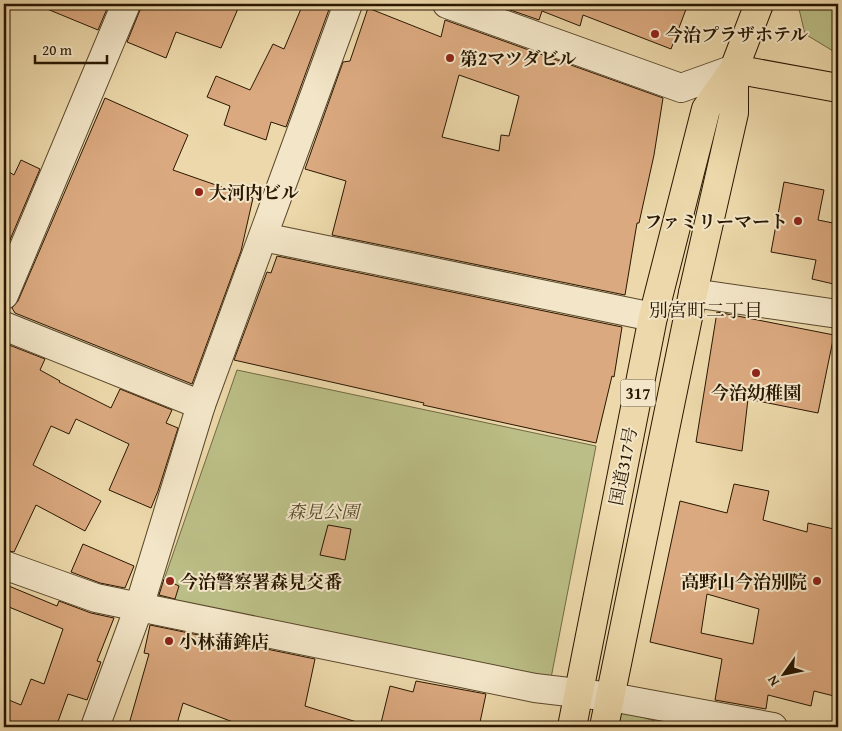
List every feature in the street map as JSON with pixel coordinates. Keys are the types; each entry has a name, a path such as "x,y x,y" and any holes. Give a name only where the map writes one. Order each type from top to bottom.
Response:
{"main road":[{"name":"国道317号","path":"572,727 652,317 706,109 734,69 759,4"},
{"name":"国道317号","path":"604,727 694,293 734,113 734,69"},
{"path":"734,69 838,88"}],"street":[{"path":"4,295 126,4"},
{"path":"96,727 139,607 201,405 348,4"},
{"path":"447,4 681,88 734,69"},
{"path":"263,237 652,317"},
{"path":"694,293 838,314"},
{"path":"4,326 201,405"},
{"path":"4,565 96,598 536,688 610,697 773,727"}],"green space":[{"path":"800,4 838,4 838,54 805,34 799,9"},
{"name":"森見公園","path":"237,370 596,446 551,678 158,597"},
{"path":"617,710 676,727 613,727"}],"building":[{"path":"35,4 109,4 98,30"},
{"path":"141,4 240,4 221,48 176,32 166,58 127,42"},
{"path":"303,4 331,4 286,127 271,122 266,140 224,125 230,106 207,97 216,76 250,90 273,44 284,49"},
{"name":"今治プラザホテル","path":"493,4 688,4 671,49 583,15 580,26 542,11 539,20"},
{"path":"368,8 441,37 445,20 663,98 654,155 639,223 637,223 625,295 332,235 346,181 305,169 343,62 350,61","holes":["459,75 519,96 509,136 501,135 499,151 442,137"]},
{"path":"105,98 188,135 173,170 253,198 241,251 192,384 15,313 12,308 18,301"},
{"path":"21,160 40,169 4,254 4,169 14,175"},
{"name":"ファミリーマート","path":"784,182 824,190 818,220 838,224 838,285 812,279 816,260 771,252"},
{"path":"277,256 622,327 614,377 612,376 596,443 423,405 424,403 234,360 267,272 271,273"},
{"path":"717,312 834,335 818,413 748,399 742,451 696,442"},
{"path":"4,343 45,359 40,370 59,382 111,408 120,389 172,410 166,423 178,428 151,508 109,490 129,444 76,419 69,434 51,426 33,465 101,501 85,531 36,505 14,552 4,550"},
{"path":"734,484 769,491 763,520 807,532 808,523 838,530 838,697 814,691 811,706 768,695 766,709 715,700 722,659 650,642 680,501 727,513","holes":["707,594 759,609 753,644 701,633"]},
{"path":"328,525 351,529 345,560 320,555"},
{"path":"83,544 134,566 125,588 100,583 71,572"},
{"path":"164,579 179,586 175,599 159,595"},
{"path":"4,584 57,606 59,601 91,613 114,618 97,661 101,662 87,700 68,694 56,727 4,727 4,698 21,705 31,679 44,684 63,629 4,605"},
{"path":"150,625 315,659 305,706 360,723 359,727 246,727 183,703 176,727 141,727 129,724 149,654 144,653"},
{"path":"416,681 486,694 479,727 380,727 390,686 413,692"}],"place":[{"name":"今治プラザホテル","path":"655,34"},
{"name":"第2マツダビル","path":"450,58"},
{"name":"大河内ビル","path":"199,192"},
{"name":"ファミリーマート","path":"798,221"},
{"name":"今治幼稚園","path":"756,373"},
{"name":"今治警察署森見交番","path":"170,581"},
{"name":"高野山今治別院","path":"817,581"},
{"name":"小林蒲鉾店","path":"169,641"}],"district":[{"name":"別宮町二丁目","path":"706,310"}]}
